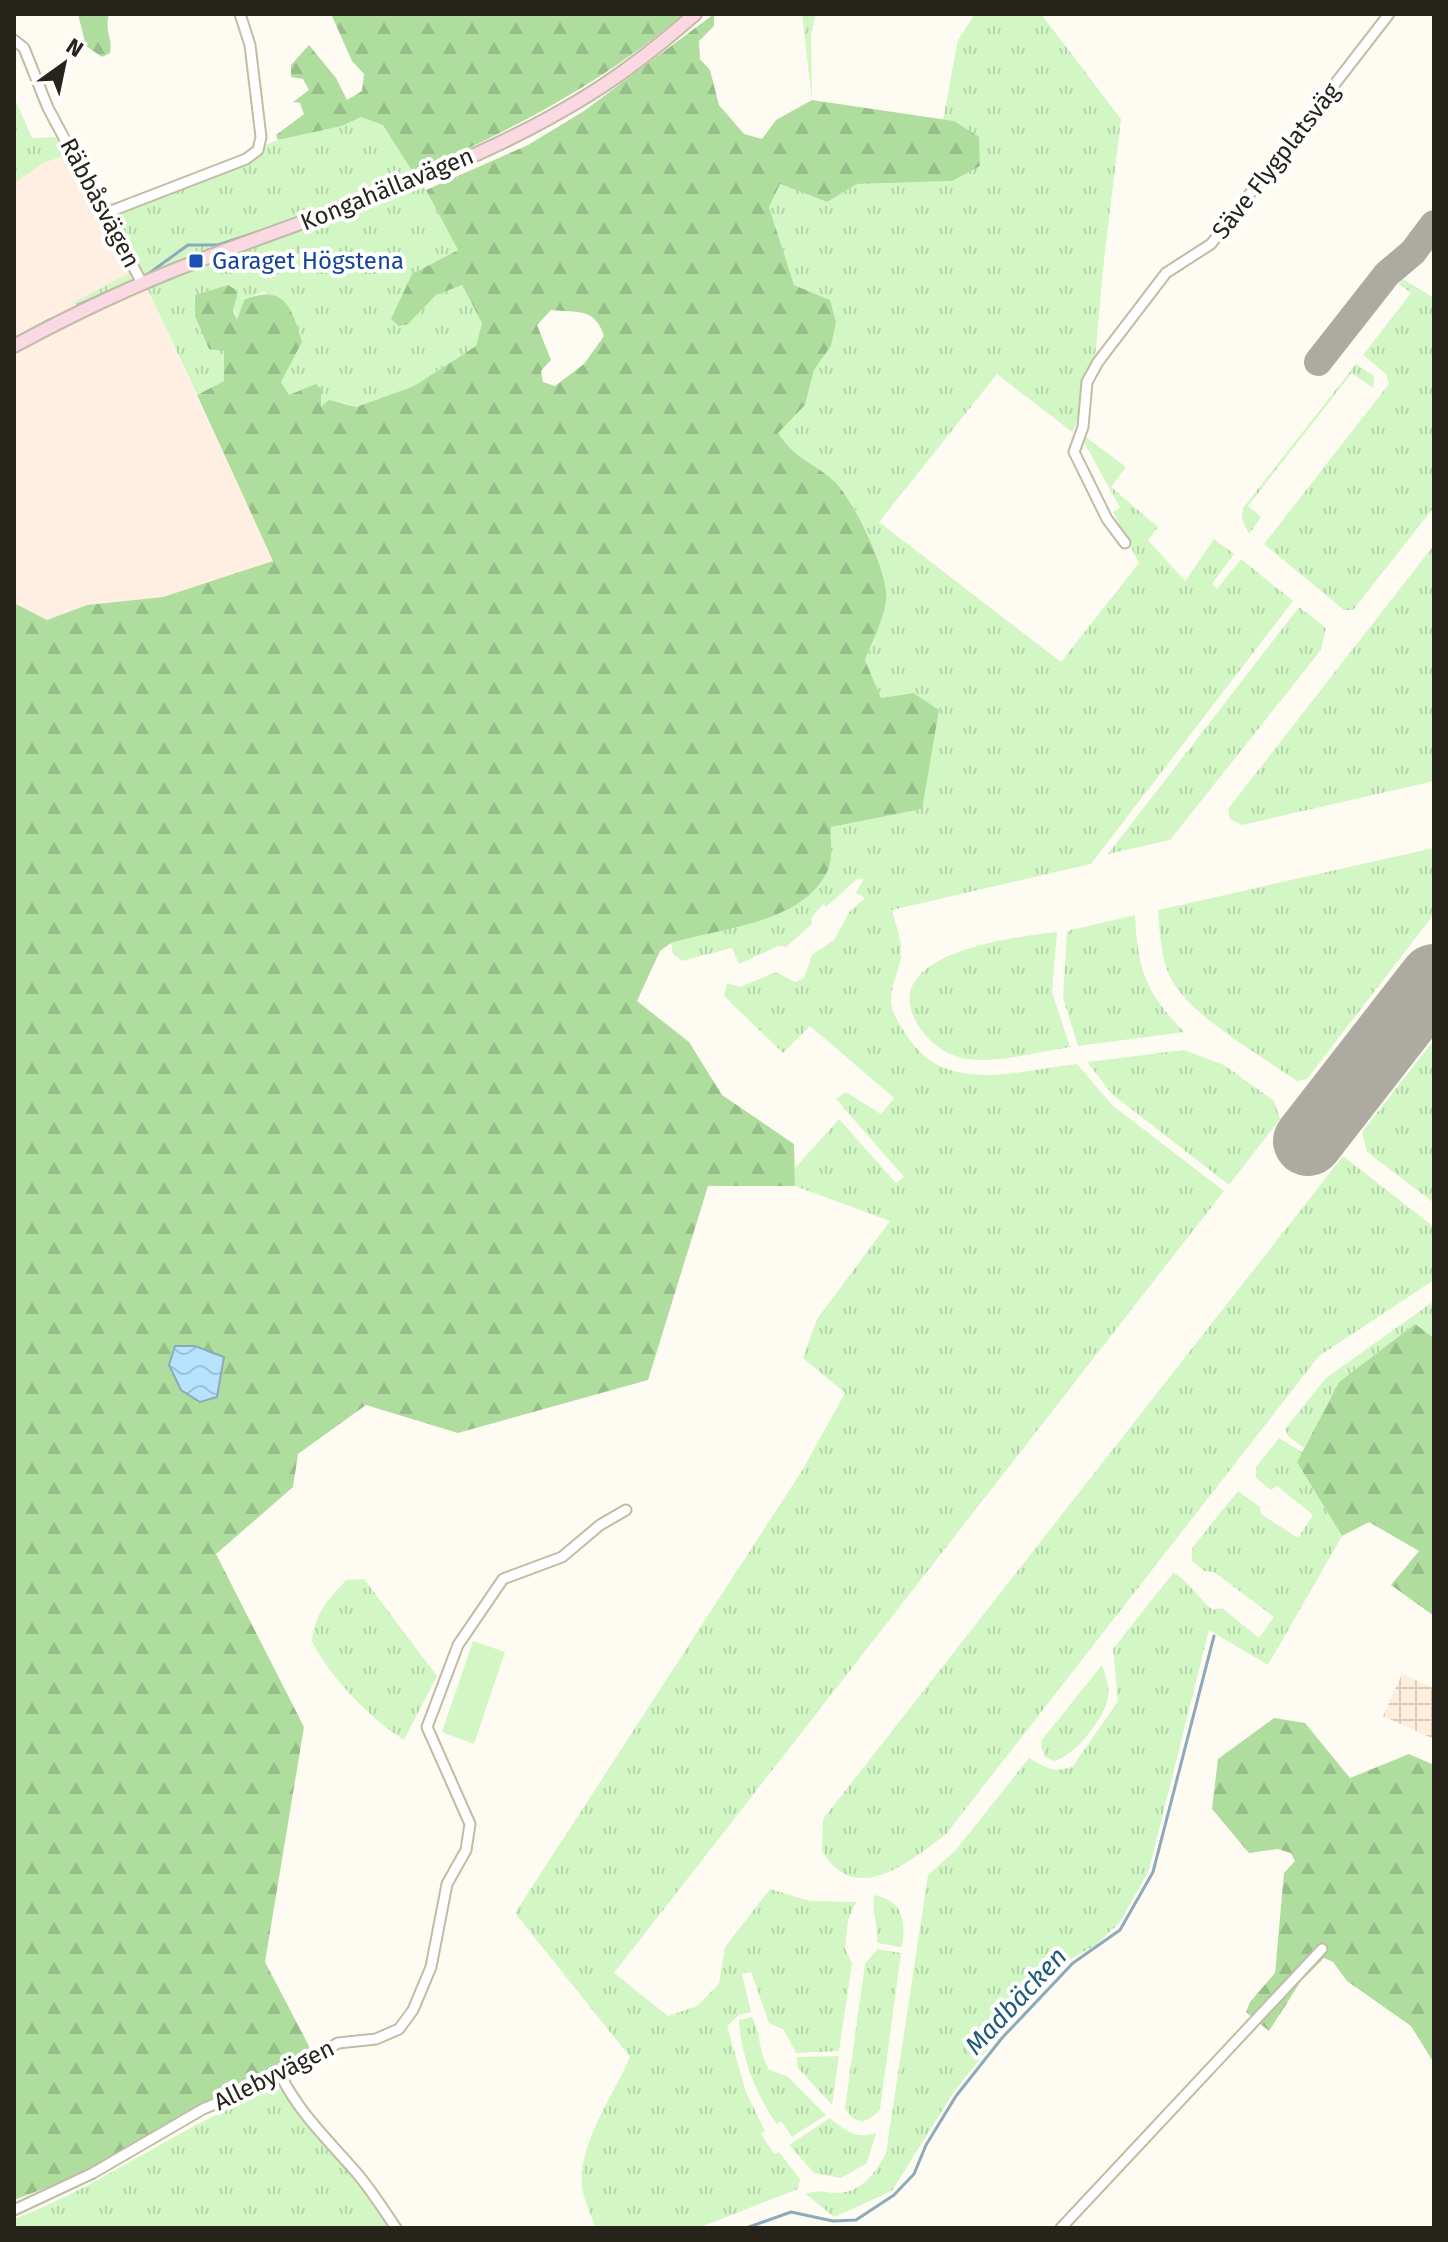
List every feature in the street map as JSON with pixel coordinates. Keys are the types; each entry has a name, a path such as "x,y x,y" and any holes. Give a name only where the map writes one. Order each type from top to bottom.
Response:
{"street":[{"path":"106,213 246,159 258,150 261,137 250,45 240,14"},
{"name":"Kongahällavägen","path":"14,346 142,283 397,189 511,138 590,94 640,60 695,14"},
{"name":"Säve Flygplatsväg","path":"1125,543 1107,519 1074,452 1083,427 1084,394 1092,371 1166,273 1211,244 1389,14"},
{"name":"Räbbåsvägen","path":"14,40 24,48 48,108 142,283"},
{"name":"Allebyvägen","path":"14,2210 93,2173 213,2104 281,2076 338,2043 392,2034 409,2017 431,1967 447,1884 471,1834 470,1824 427,1727 458,1645 503,1579 562,1557 600,1525 626,1510"},
{"path":"1061,2228 1322,1949"},
{"path":"281,2076 291,2097 329,2145 357,2173 396,2228"}],"shaded area":[{"path":"78,151 107,203 273,561 163,597 87,605 47,620 14,603 14,179 16,181 43,163"},
{"path":"1402,1674 1434,1688 1434,1739 1383,1716"}],"green space":[{"path":"78,14 109,14 110,53 102,57 86,46"},
{"path":"331,14 683,14 588,84 485,140 414,174 383,125 361,117 342,126 278,140 276,135 304,114 300,103 293,102 309,90 303,79 291,77 291,65 309,45 336,78 347,100 362,91 364,74 352,61"},
{"path":"714,14 714,26 699,41 700,59 710,70 719,105 744,134 762,139 776,120 812,100 954,121 979,137 980,166 952,181 857,184 827,202 780,184 769,207 794,285 830,300 836,322 831,346 814,370 805,405 778,433 791,449 825,473 841,489 860,519 877,557 886,602 865,660 881,698 913,693 939,710 922,809 831,827 828,870 816,888 800,902 760,921 671,943 660,951 637,1001 689,1042 722,1095 794,1144 795,1186 708,1186 648,1380 458,1433 366,1405 298,1454 293,1487 216,1554 304,1727 265,1962 309,2046 309,2056 195,2108 85,2173 14,2200 14,603 47,620 87,605 163,597 273,561 197,395 224,381 224,351 209,349 195,316 195,295 228,285 238,291 233,311 237,320 244,300 269,294 284,302 290,309 302,342 281,382 289,395 316,384 321,389 321,407 329,400 356,407 414,386 476,346 482,323 462,285 436,295 408,324 399,326 391,319 412,274 458,250 426,190 528,145 584,111","holes":["551,310 584,313 596,320 604,336 584,364 555,386 543,382 541,371 551,360 537,325"]},
{"path":"802,14 816,14 811,35 812,100"},
{"path":"975,14 1041,14 1121,119 1088,433 1077,422 1072,432 997,374 879,522 1061,662 1139,563 1113,512 1120,508 1084,442 1086,437 1126,467 1111,487 1158,527 1148,540 1185,581 1214,539 1234,554 1212,584 1217,589 1241,559 1293,601 1091,864 892,910 901,948 891,994 892,1006 910,1040 926,1057 944,1068 987,1075 1077,1064 1112,1105 1224,1191 614,1973 668,2016 697,2006 719,1984 725,1947 770,1889 810,1901 856,1902 848,1920 845,1949 852,1963 839,2051 796,2053 784,2030 769,2023 751,1972 742,1974 751,2012 739,2015 727,2026 746,2092 765,2131 761,2134 774,2154 779,2152 800,2179 798,2189 698,2228 596,2228 583,2191 585,2154 598,2120 630,2057 515,1913 803,1469 845,1393 803,1358 817,1319 890,1221 795,1186 795,1168 839,1119 896,1183 904,1177 836,1099 846,1092 881,1114 894,1098 810,1026 783,1053 724,996 727,983 740,987 776,972 795,982 804,978 812,955 834,940 850,911 865,898 856,893 864,878 857,879 826,907 823,904 811,918 812,924 786,947 778,946 739,964 732,948 682,961 673,954 671,943 713,930 829,868 831,827 922,809 913,693 881,698 865,660 886,602 877,557 860,519 841,489 825,473 791,449 777,433 805,405 814,370 831,346 830,300 794,285 769,207 780,184 827,202 857,184 952,181 954,121 943,120 958,40"},
{"path":"14,97 32,138 59,137 70,154 43,163 16,182"},
{"path":"361,117 383,124 426,190 458,250 412,274 408,324 436,295 462,285 482,323 476,346 414,386 356,407 344,403 321,408 302,393 289,396 281,382 302,342 264,291 244,300 237,321 228,285 195,295 199,319 224,350 224,381 197,395 107,203 124,201 278,140 342,126"},
{"path":"133,271 130,283 79,306 73,303"},
{"path":"1403,279 1434,298 1434,507 1353,610 1344,610 1264,544 1389,384 1386,374 1363,355 1411,293 1399,284"},
{"path":"1356,364 1374,376 1373,388 1352,373 1248,506 1261,517 1249,534 1242,519 1243,508"},
{"path":"1434,545 1434,781 1242,825 1230,819 1228,809"},
{"path":"1299,607 1326,628 1321,650 1170,840 1108,854"},
{"path":"1434,848 1434,914 1307,1079 1297,1081 1249,1049 1197,1010 1174,984 1166,967 1158,910"},
{"path":"1135,915 1138,951 1146,979 1160,1004 1184,1032 1078,1046 1063,998 1067,931"},
{"path":"1057,932 1052,992 1070,1047 1005,1058 967,1059 945,1051 922,1031 910,1001 915,981 932,965 955,953 983,945"},
{"path":"1434,1040 1434,1203 1367,1152 1362,1132"},
{"path":"1184,1050 1224,1065 1274,1101 1280,1119 1229,1185 1112,1094 1087,1062"},
{"path":"1343,1156 1434,1227 1434,1280 1319,1356 946,1834 916,1856 883,1874 866,1878 850,1876 835,1867 822,1850 823,1819"},
{"path":"1434,1301 1434,1338 1415,1324 1339,1382 1304,1448 1288,1436 1285,1429 1326,1378"},
{"path":"1415,1324 1434,1338 1434,1616 1391,1585 1419,1551 1369,1522 1342,1536 1297,1462 1339,1382"},
{"path":"1279,1438 1302,1452 1297,1462 1342,1536 1268,1665 1209,1630 1149,1870 1120,1922 1096,1945 1071,1959 999,2035 953,2093 892,2191 834,2217 806,2194 854,2189 878,2168 886,2153 928,1875 955,1851 1029,1758 1051,1769 1073,1766 1118,1701 1113,1649 1173,1573 1213,1610 1222,1608 1259,1638 1274,1617 1214,1572 1204,1571 1192,1561 1192,1548 1238,1491 1260,1507 1261,1514 1298,1538 1313,1515 1277,1486 1271,1490 1256,1478 1256,1467"},
{"path":"364,1579 437,1676 404,1740 352,1696 329,1669 312,1641 319,1615 334,1594 346,1580"},
{"path":"473,1641 505,1652 474,1744 442,1732"},
{"path":"1102,1665 1108,1692 1099,1719 1086,1738 1069,1753 1053,1761 1044,1756 1041,1741"},
{"path":"1274,1718 1305,1723 1350,1778 1409,1754 1434,1765 1434,2063 1411,2026 1347,1981 1333,1962 1324,1958 1301,1981 1269,2031 1246,2012 1250,2002 1275,1973 1284,1873 1295,1861 1291,1853 1278,1849 1249,1853 1212,1809 1218,1759"},
{"path":"874,1895 892,1902 901,1914 904,1929 902,1947 877,1943"},
{"path":"877,1949 901,1953 880,2109 871,2118 862,2121 853,2118 845,2108 865,1964"},
{"path":"752,2017 769,2070 787,2076 826,2115 792,2137 781,2121 777,2124 751,2075 739,2020"},
{"path":"839,2056 832,2105 798,2068 797,2057"},
{"path":"279,2088 393,2228 14,2228 14,2219 81,2188 211,2117"},
{"path":"830,2118 857,2134 876,2133 867,2163 841,2178 814,2173 789,2145"}],"water":[{"path":"175,1346 195,1346 224,1357 217,1397 200,1402 181,1390 169,1365"}],"waterway":[{"path":"148,274 188,245 218,245 257,232"},
{"path":"78,305 128,283"},
{"path":"14,339 49,320"},
{"name":"Madbäcken","path":"746,2228 791,2212 833,2221 856,2220 894,2195 914,2174 926,2145 956,2096 1002,2038 1073,1963 1120,1930 1153,1872 1214,1636"}],"taxiway":[{"path":"1318,362 1387,274 1413,252 1434,224"}],"runway":[{"path":"1308,1141 1434,979"}],"place":[{"name":"Garaget Högstena","path":"196,261"}]}
